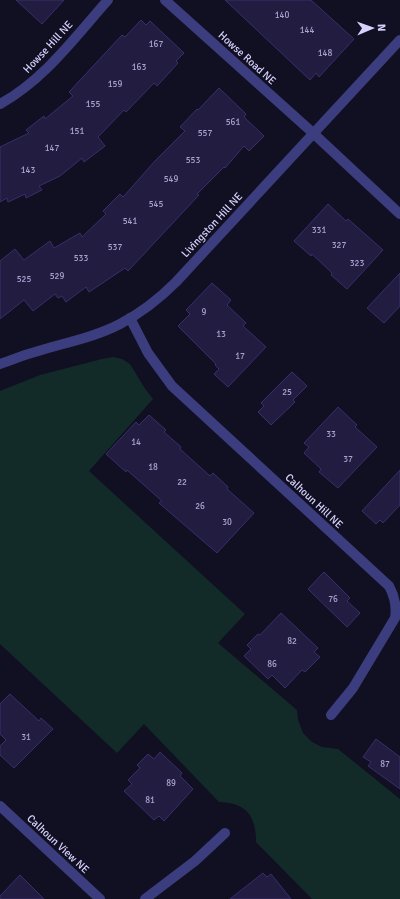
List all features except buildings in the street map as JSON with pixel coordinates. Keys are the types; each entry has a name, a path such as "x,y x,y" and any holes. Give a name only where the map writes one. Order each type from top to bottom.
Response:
{"street":[{"name":"Howse Hill NE","path":"0,104 31,84 108,0"},
{"name":"Howse Road NE","path":"165,0 313,133 400,214"},
{"name":"Livingston Hill NE","path":"0,364 35,352 80,340 119,325 151,304 176,282 400,40"},
{"name":"Calhoun Hill NE","path":"130,318 148,353 172,386 389,586 394,597 396,609 395,618 353,688 331,715"},
{"name":"Calhoun View NE","path":"0,806 100,899"},
{"path":"145,899 195,861 224,833"}],"green space":[{"path":"113,357 122,359 130,364 153,399 89,471 245,614 218,643 297,710 298,720 303,733 312,742 322,747 338,749 400,799 400,899 312,899 256,842 254,825 252,818 248,813 237,805 219,802 144,724 117,753 0,644 0,391 40,375"}]}
